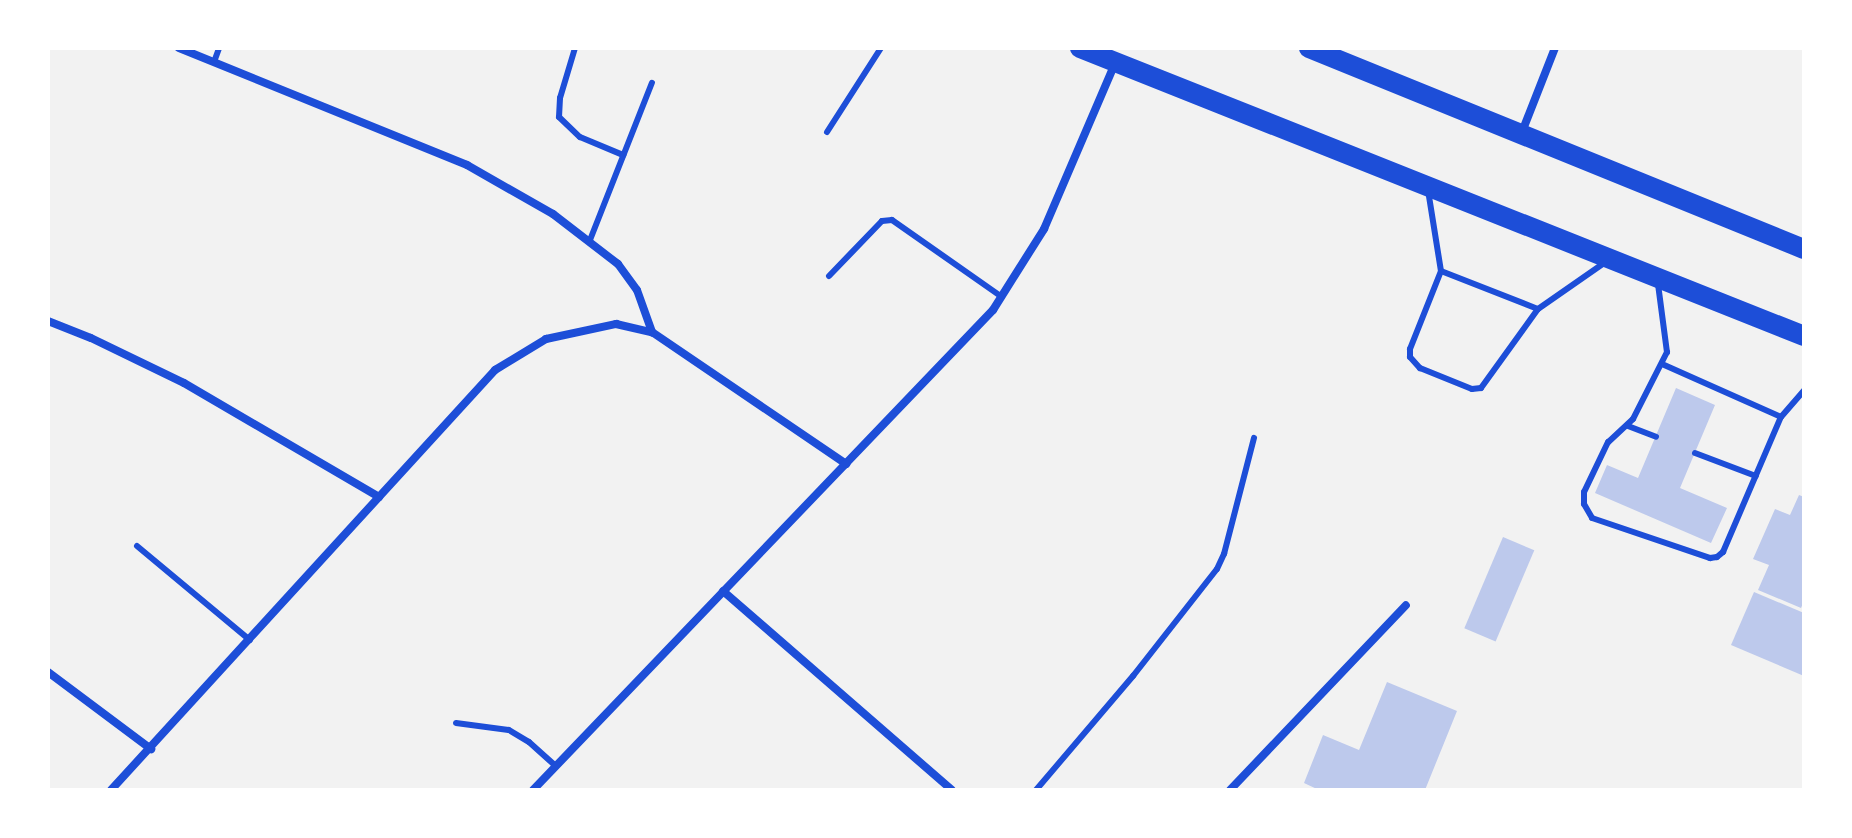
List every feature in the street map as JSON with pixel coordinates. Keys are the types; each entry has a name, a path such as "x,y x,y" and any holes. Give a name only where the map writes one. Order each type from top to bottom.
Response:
{"main road":[{"path":"1080,48 1804,336"},
{"path":"1309,48 1804,249"}],"street":[{"path":"179,48 467,165 553,214 618,264 637,290 652,332"},
{"path":"1521,136 1555,48"},
{"path":"533,790 1002,297 1044,229 1115,62"},
{"path":"48,321 184,383 379,497"},
{"path":"111,790 495,370 546,339 616,324 652,332 846,464"},
{"path":"723,591 952,790"},
{"path":"1230,790 1406,605"},
{"path":"48,672 151,749"}],"lane":[{"path":"214,62 219,48"},
{"path":"575,48 560,98 559,117 580,137 623,155"},
{"path":"827,132 881,48"},
{"path":"590,240 652,83"},
{"path":"1427,187 1441,271 1410,349 1410,357 1420,368 1472,389 1481,388 1538,309 1610,259"},
{"path":"829,276 882,221 892,220 1002,297"},
{"path":"1441,271 1538,309"},
{"path":"1657,277 1669,345 1628,426 1608,442 1584,492 1584,504 1592,518 1710,558 1717,557 1723,552 1781,417 1804,391"},
{"path":"1662,364 1781,417"},
{"path":"1628,426 1656,437"},
{"path":"1036,790 1133,676 1217,569 1224,554 1254,438"},
{"path":"1695,453 1756,476"},
{"path":"137,546 250,640"},
{"path":"456,723 509,730 529,742 556,766"}],"building":[{"path":"1676,388 1715,405 1680,488 1727,508 1711,543 1595,493 1607,465 1638,478"},
{"path":"1799,495 1804,497 1804,601 1801,608 1758,590 1769,565 1753,559 1775,509 1790,515"},
{"path":"1503,537 1534,550 1496,641 1464,628"},
{"path":"1754,592 1804,613 1804,676 1731,645"},
{"path":"1387,682 1457,711 1425,790 1319,790 1304,783 1323,735 1359,750"}]}
